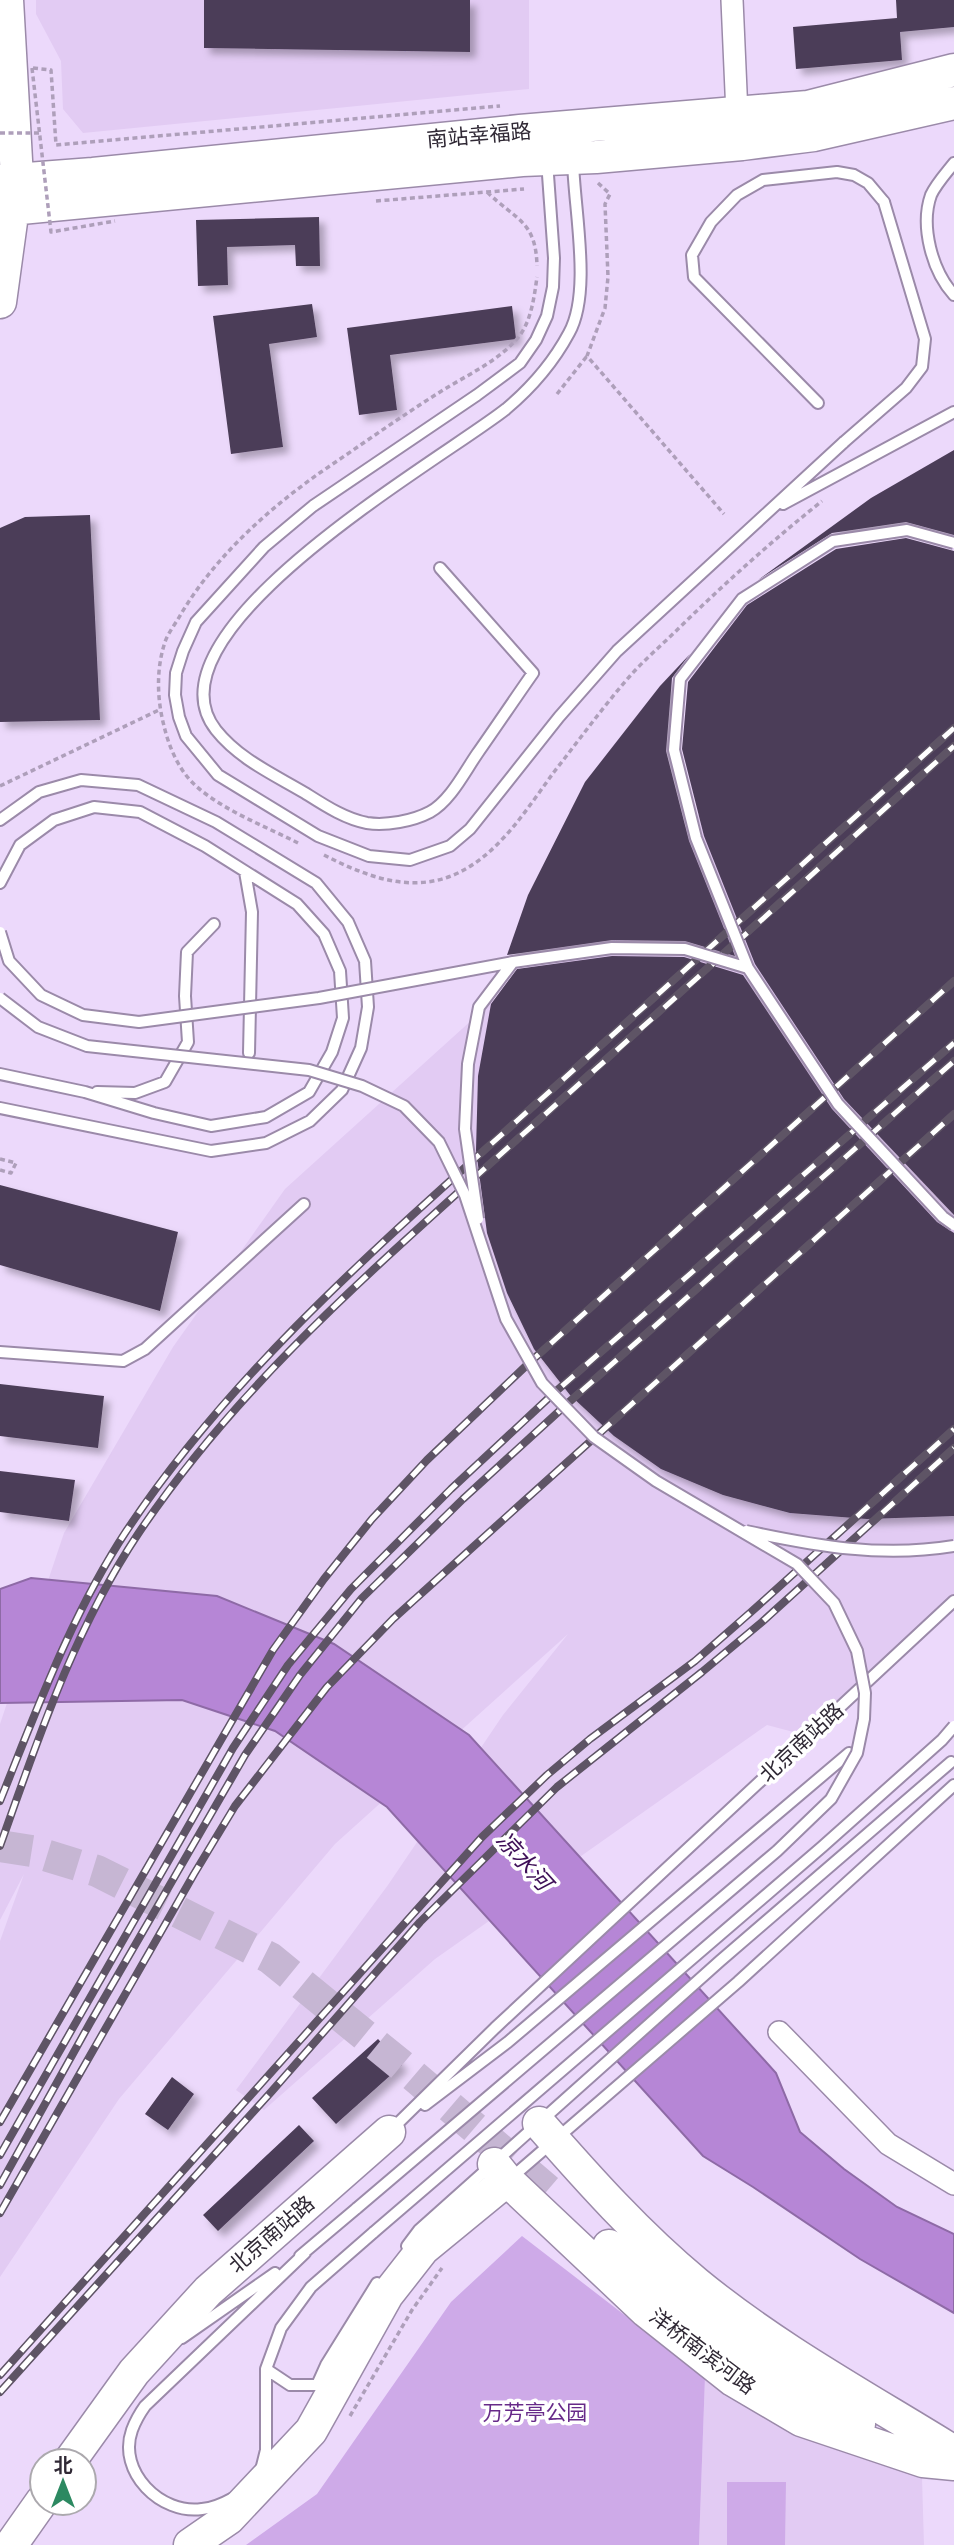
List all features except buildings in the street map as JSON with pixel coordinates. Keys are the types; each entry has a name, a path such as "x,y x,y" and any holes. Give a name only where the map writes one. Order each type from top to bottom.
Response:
{"street":[{"path":"0,302 9,179 7,0"},
{"path":"732,0 737,114"},
{"name":"南站幸福路","path":"7,210 563,143 737,114 808,107 954,70"},
{"name":"南站幸福路","path":"9,179 563,143 742,144 814,135 954,103"},
{"path":"779,2032 888,2144 954,2184"},
{"name":"北京南站路","path":"80,2447 134,2372 208,2291 389,2132"},
{"path":"547,2132 607,2201 698,2284 767,2335 954,2452"},
{"path":"190,2545 229,2518 311,2431 387,2295 423,2249 501,2172"},
{"name":"洋桥南滨河路","path":"501,2172 646,2311 733,2380 801,2420 923,2461 954,2464"},
{"name":"洋桥南滨河路","path":"551,2193 635,2271 692,2319 781,2380 857,2423 954,2458"},
{"path":"11,2545 31,2517"}],"lane":[{"path":"440,568 533,673 452,792 431,812 398,822 368,823 339,813 232,750 213,726 205,705 204,685 211,661 222,639 243,614 323,538 507,408 547,368 571,331 580,295 580,281 563,143"},
{"path":"563,143 553,287 547,316 536,340 520,363 313,506 264,547 196,622 176,673 175,695 186,736 218,775 318,836 369,856 410,860 450,846 470,829 559,717 617,651 906,388 922,367 925,339 884,202 868,183 837,172 762,180 737,195 711,222 692,255 694,277 818,403"},
{"path":"954,163 932,195 926,231 935,265 954,295"},
{"path":"765,514 954,412"},
{"path":"954,543 908,530 833,541 742,599 680,679 674,750 696,838 748,968 838,1104 943,1217 954,1225"},
{"path":"0,820 39,792 81,780 138,785 216,822 316,883 348,922 365,961 368,1007 360,1048 342,1090 310,1121 266,1143 211,1151 0,1108"},
{"path":"0,883 19,845 54,820 94,807 140,812 205,846 297,904 324,934 340,971 343,1018 332,1052 309,1091 266,1117 211,1126 154,1113 85,1092 0,1073"},
{"path":"245,872 252,912 249,1053"},
{"path":"85,1092 135,1093 165,1082 188,1042 185,996 187,952 214,924"},
{"path":"0,932 9,961 41,995 83,1015 139,1022 319,998 513,962 612,948 685,949 748,968"},
{"path":"482,1248 465,1129 468,1064 479,1007 513,962"},
{"path":"0,998 38,1027 87,1046 310,1070 362,1086 404,1106 439,1142 465,1195 506,1320 542,1383 594,1437 656,1481 797,1564 834,1603 858,1651 866,1693 857,1753 831,1799 776,1851 304,2253 145,2406 131,2431 129,2453 135,2473 149,2493 174,2506 201,2510 256,2489 266,2449 266,2369 281,2328 311,2287 822,1847 942,1740 954,1726"},
{"path":"0,1352 123,1361 145,1349 304,1204"},
{"path":"733,1528 815,1546 866,1552 932,1550 954,1546"},
{"name":"北京南站路","path":"389,2132 495,2028 954,1601"},
{"path":"389,2132 508,2042 849,1753"},
{"path":"396,2259 419,2230 501,2172 547,2132 565,2100 720,1961 951,1762"},
{"path":"501,2172 547,2132 581,2119 738,1982 954,1785"},
{"path":"134,2372 304,2253"},
{"path":"266,2369 290,2385 317,2385 366,2299 388,2269"}],"path":[{"path":"115,221 51,232 32,68 51,71 56,145 503,106"},
{"path":"0,133 39,133"},
{"path":"557,394 587,356 605,308 608,277 605,204 610,194 598,183"},
{"path":"310,848 212,798 194,784 176,761 166,737 160,710 158,679 165,641 220,559 262,519 318,474 487,364 517,340 532,309 538,275 537,245 524,221 504,208 487,192"},
{"path":"587,356 724,514"},
{"path":"322,855 360,873 384,880 406,882 450,876 475,864 497,845 520,818 631,675 733,575 825,499"},
{"path":"0,786 160,710"},
{"path":"0,1159 16,1163 11,1173 0,1170"}],"shaded area":[{"path":"36,0 529,0 529,89 83,133 63,109 61,61 36,14"},
{"path":"954,584 954,1595 801,1734 767,1725 435,1959 264,2110 236,2090 388,1885 503,1715 568,1634 335,1844 119,2099 0,2277 0,1941 24,1874 0,1920 0,1724 64,1533 173,1347 285,1189"},
{"path":"705,2377 791,2429 922,2478 924,2545 699,2545"}],"green space":[{"name":"万芳亭公园","path":"522,2236 705,2377 699,2545 246,2545 317,2494 451,2302"},
{"path":"727,2482 786,2482 785,2545 727,2545"}],"water":[{"name":"凉水河","path":"31,1578 217,1596 334,1644 469,1735 776,2073 800,2132 844,2169 897,2207 954,2234 954,2313 860,2259 703,2156 387,1807 275,1731 182,1700 0,1703 0,1589"}],"tunnel":[{"path":"0,1846 32,1851 97,1871 270,1958 551,2193"}],"railway":[{"path":"0,1801 72,1628 107,1562 168,1472 260,1364 361,1263 954,728"},
{"path":"0,1846 59,1686 95,1608 138,1534 220,1426 361,1281 954,746"},
{"path":"0,2122 273,1650 324,1579 372,1519 427,1460 529,1363 954,981"},
{"path":"0,2155 233,1748 288,1665 351,1589 451,1489 554,1393 954,1043"},
{"path":"0,2185 245,1755 300,1675 362,1598 463,1499 568,1403 954,1061"},
{"path":"0,2213 235,1806 327,1687 393,1619 954,1114"},
{"path":"0,2375 482,1837 547,1775 590,1739 695,1661 954,1429"},
{"path":"0,2392 272,2091 420,1922 557,1787 762,1622 954,1448"}]}
